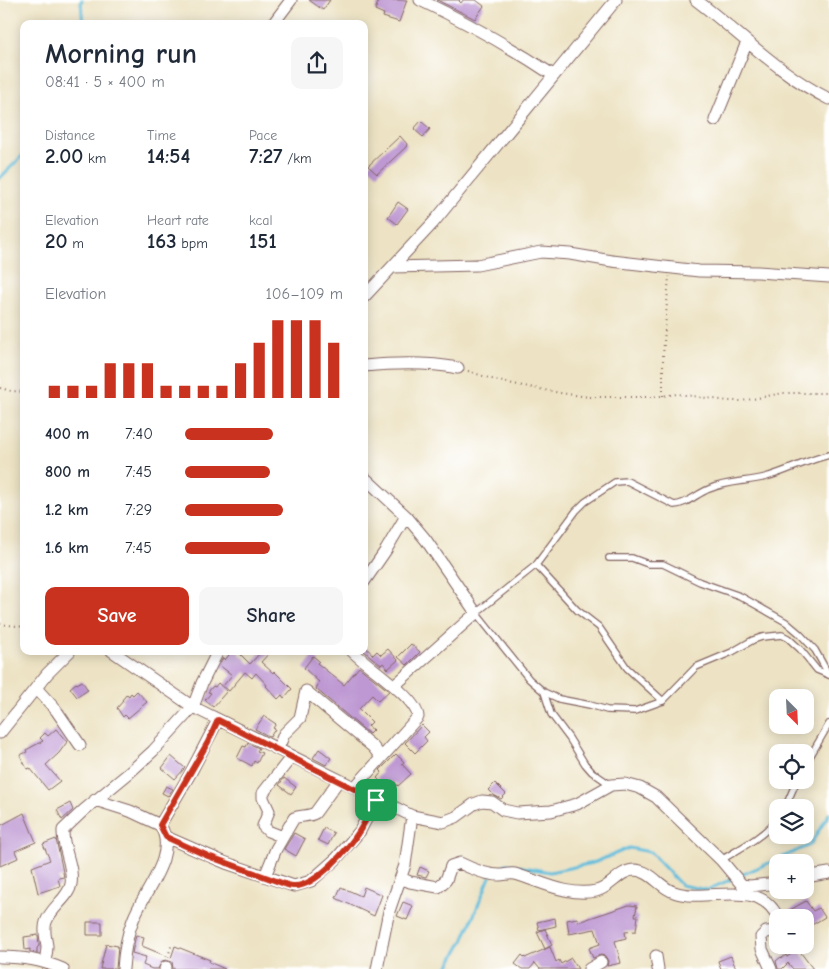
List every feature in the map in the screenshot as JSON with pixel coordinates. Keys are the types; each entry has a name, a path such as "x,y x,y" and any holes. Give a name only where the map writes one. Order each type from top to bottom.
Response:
{"street":[{"path":"276,20 291,0"},
{"path":"420,0 501,42 553,76"},
{"path":"368,293 433,223 616,0"},
{"path":"696,0 798,82 829,99"},
{"path":"715,120 746,42"},
{"path":"392,267 477,266 541,252 714,272 758,272 829,276"},
{"path":"368,366 410,363 438,364 458,368"},
{"path":"368,481 406,516 436,552 476,613 394,686"},
{"path":"368,576 406,516"},
{"path":"0,733 47,674 66,655"},
{"path":"118,655 193,707 354,787 376,800 412,816 443,822 456,817 474,804 482,801 492,802 503,810 517,813 551,811 578,804 611,785 625,784 640,788 656,797 722,860 745,886 769,885"},
{"path":"45,961 47,944 45,923 49,914 68,893 71,885 72,876 63,841 63,830 153,751 193,707 216,655"},
{"path":"354,787 418,717 416,709 394,686 356,655"},
{"path":"36,688 56,710 80,745"},
{"path":"278,749 284,734 300,718 306,691 382,756"},
{"path":"160,825 208,742 218,720"},
{"path":"282,837 268,831 263,826 269,811 262,796 292,756"},
{"path":"265,876 282,837 294,818 310,816 315,813 339,780"},
{"path":"95,800 130,811 160,825 166,837 165,853 153,882 132,922 123,969"},
{"path":"166,837 208,856 294,886 311,881 336,859 360,831 376,800"},
{"path":"377,969 389,911 408,852 412,816"},
{"path":"401,878 410,882 438,886 446,880 451,866 460,863 473,869 494,874 512,873 555,887 596,891 624,872 633,870 641,871 651,876 674,892 702,895 749,895 764,900 773,909"},
{"path":"814,876 829,873"},
{"path":"769,932 760,937 762,949 771,969"},
{"path":"656,956 658,969"},
{"path":"0,957 32,958 45,961 63,969"},
{"path":"589,969 601,962"}],"lane":[{"path":"829,454 766,477 722,484 681,505 674,506 627,481 615,482 585,502 576,511 536,565 476,613 529,679 544,692 559,699 607,710 635,710 663,701 696,667 762,637 782,635 788,638 800,649 817,670 829,675"},
{"path":"609,558 632,558 648,564 663,564 700,582 740,596 786,622 800,633 815,650 829,675"},
{"path":"536,565 577,610 599,627 627,668 663,701"},
{"path":"544,692 551,714 570,738 585,764 592,772 611,785"},
{"path":"814,750 829,724"},
{"path":"722,860 758,838 769,829"}],"path":[{"path":"663,396 663,356 670,267"},
{"path":"458,368 498,380 577,396 612,398 678,394 728,401 742,401 783,393 829,393"},
{"path":"0,388 20,392"},
{"path":"0,624 20,626"},
{"path":"165,968 172,943"}],"building":[{"path":"309,0 330,0 323,10"},
{"path":"379,0 407,0 399,22 383,17 384,14 375,10"},
{"path":"437,0 460,0 461,3 463,0 476,0 484,6 475,19"},
{"path":"421,121 430,129 423,137 414,129"},
{"path":"400,136 407,144 406,147 377,174 368,166"},
{"path":"398,202 408,209 397,224 388,217"},
{"path":"411,644 420,652 407,665 398,657"},
{"path":"368,649 373,655 377,651 381,655 388,649 398,660 388,669 383,663 381,665 368,654"},
{"path":"229,655 241,655 250,664 258,655 267,655 261,662 273,673 274,671 292,689 284,698 282,695 278,699 256,673 252,678 245,672 229,691 223,686 232,675 219,665 223,658 225,660"},
{"path":"313,656 319,661 317,663 344,685 359,667 389,691 378,701 372,695 359,709 372,722 368,726 373,730 369,734 316,689 319,682 304,668"},
{"path":"82,681 88,690 77,697 70,688"},
{"path":"218,683 227,691 213,707 205,700 211,693 208,692"},
{"path":"137,691 147,702 128,718 125,715 123,717 117,708 127,694 129,696 131,693 133,695"},
{"path":"264,716 276,724 270,737 255,729"},
{"path":"422,725 429,732 424,737 427,741 415,753 405,743"},
{"path":"56,729 67,742 59,753 46,765 60,781 48,790 30,768 27,769 20,755 43,741 40,738 45,733 48,736"},
{"path":"248,743 259,748 257,751 262,753 257,763 254,761 252,766 237,758 243,746 246,747"},
{"path":"319,749 331,758 326,765 313,758"},
{"path":"396,754 404,762 402,764 411,774 398,786 395,782 388,789 377,778 382,772 380,770"},
{"path":"171,756 185,768 175,779 162,768"},
{"path":"284,778 296,787 291,794 279,785"},
{"path":"495,783 506,794 501,799 488,790"},
{"path":"166,786 173,789 168,796 162,793"},
{"path":"70,803 73,810 62,820 57,810"},
{"path":"24,813 36,842 15,851 18,858 0,866 0,826"},
{"path":"324,828 334,833 328,845 318,840"},
{"path":"294,833 305,839 296,856 284,849"},
{"path":"56,839 64,877 58,878 60,886 38,893 32,867 50,860 43,844"},
{"path":"420,867 429,871 426,877 417,875"},
{"path":"341,887 361,896 364,887 382,895 374,916 336,898"},
{"path":"806,901 812,909 792,909"},
{"path":"403,902 413,906 407,920 397,916"},
{"path":"629,905 637,906 635,916 638,916 636,931 625,932 626,938 615,941 621,963 607,966 608,961 605,956 600,955 593,958 589,948 600,944 595,929 569,934 567,920 577,918 578,922"},
{"path":"819,908 825,917 814,924 814,910"},
{"path":"555,918 556,926 539,930 537,922"},
{"path":"87,922 102,922 102,935 87,935"},
{"path":"545,929 552,945 545,949 537,932"},
{"path":"38,935 39,946 37,953 30,952 30,949 25,950 24,937"},
{"path":"136,935 144,937 142,946 171,958 175,946 210,960 209,962 225,969 173,969 172,962 166,960 162,961 158,969 152,969 143,965 146,957 132,953"},
{"path":"106,944 118,946 116,969 100,969"},
{"path":"550,947 556,962 559,960 561,964 571,958 578,969 540,969 535,963 530,969 522,969 515,964 522,955 525,958"},
{"path":"791,954 802,954 813,969 793,969 788,963 782,969 778,969 776,961 786,955 787,957"},
{"path":"731,956 736,969 721,969 718,961"}],"waterway":[{"path":"82,0 83,20"},
{"path":"0,178 20,158"},
{"path":"496,872 507,864 550,872 593,863 629,848 650,852 681,885 707,890 810,845 829,814"},
{"path":"447,969 463,941 490,877"}],"route":[{"path":"218,720 354,787 376,800 360,831 336,859 311,881 294,886 188,848 166,837 160,825 208,742 218,720"}]}
